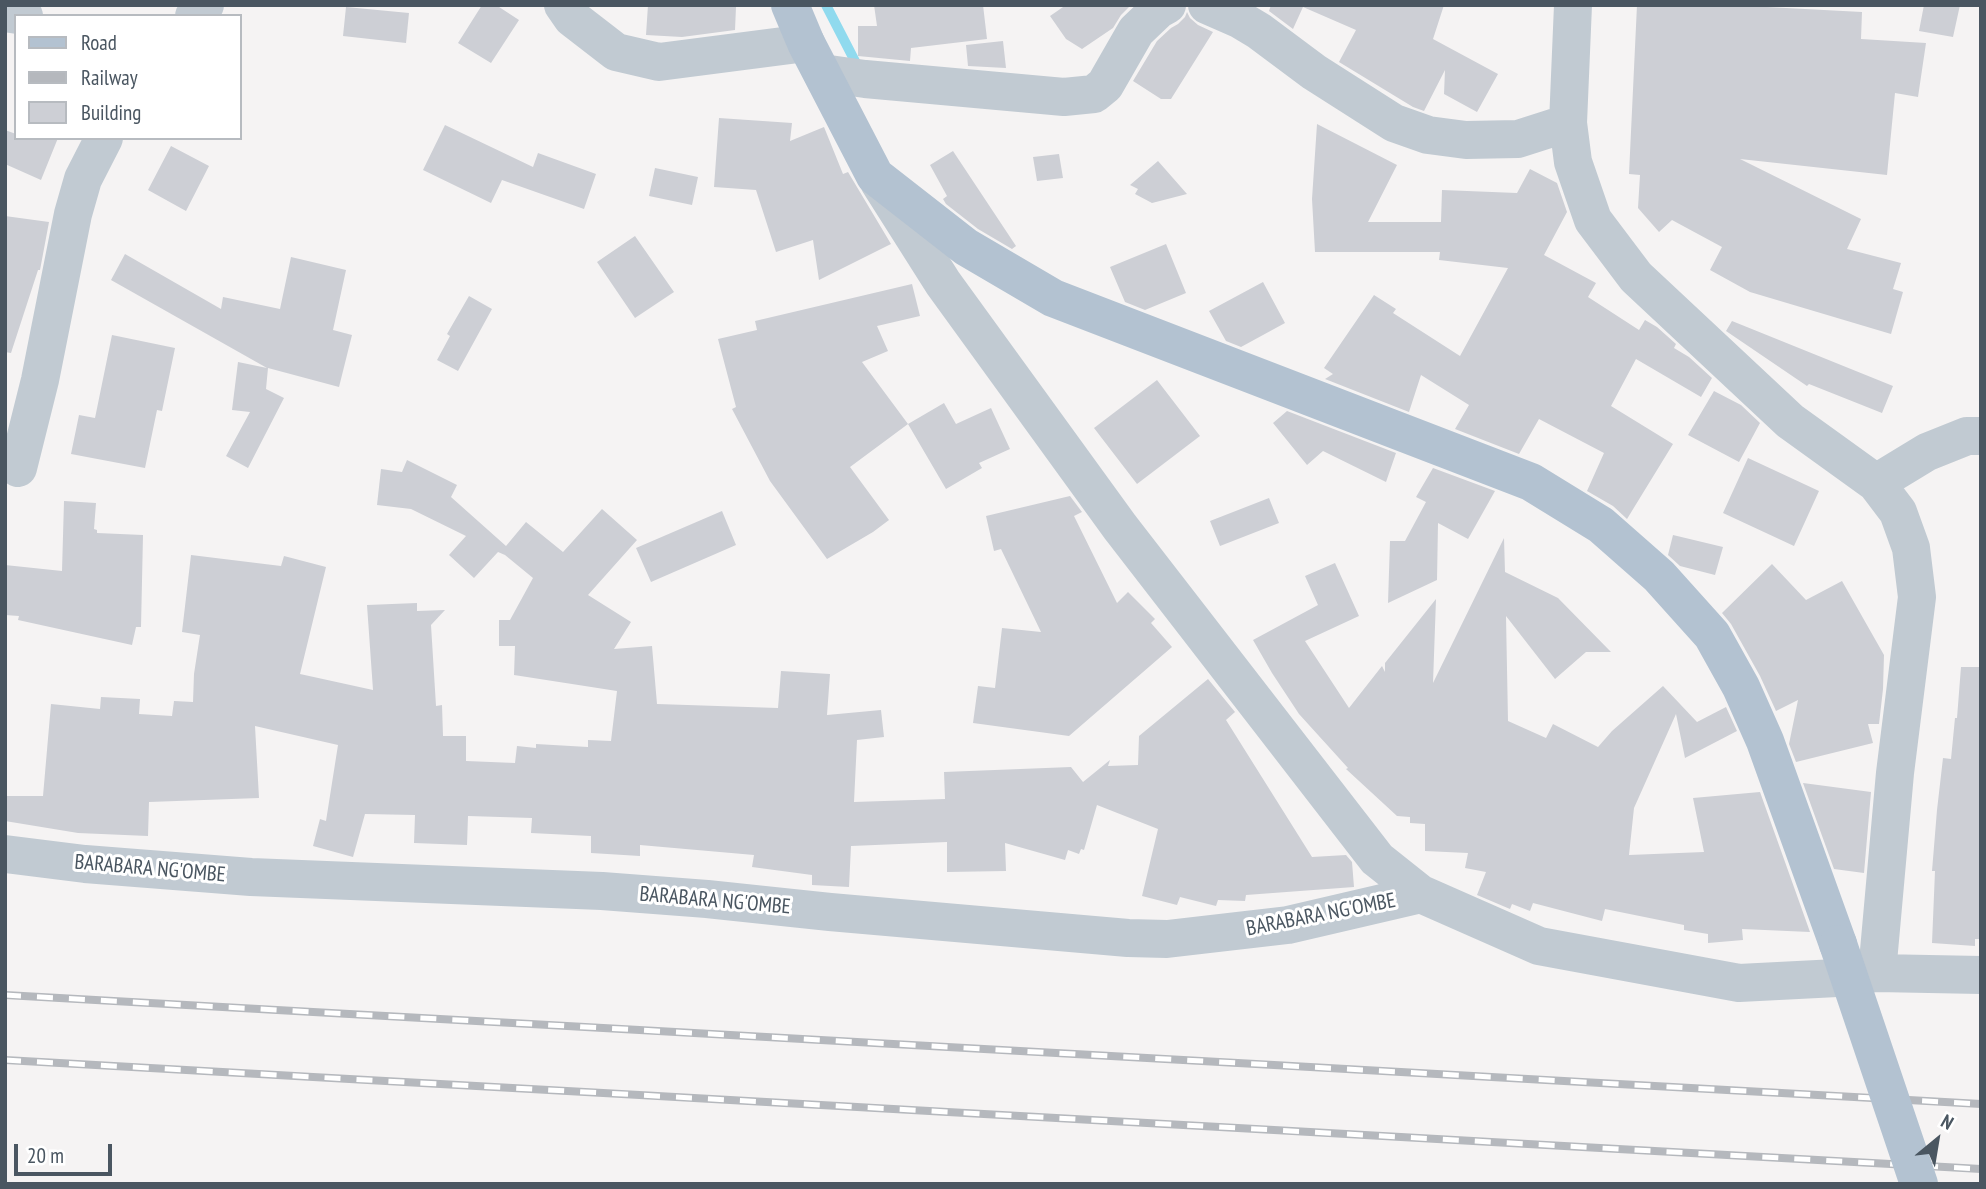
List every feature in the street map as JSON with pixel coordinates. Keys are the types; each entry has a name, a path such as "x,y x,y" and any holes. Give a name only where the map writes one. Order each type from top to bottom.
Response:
{"main road":[{"path":"790,5 875,176 966,247 1053,298 1531,482 1601,525 1659,576 1712,635 1741,687 1765,741 1838,944 1919,1184"}],"street":[{"path":"563,5 572,18 616,52 659,62 814,58 864,79 1064,97 1094,94 1105,85 1136,32 1158,10 1167,5"},
{"path":"1207,5 1259,31 1314,72 1394,123 1428,135 1466,140 1518,139 1568,123"},
{"path":"1573,5 1568,123 1573,162 1594,220 1636,277 1790,421 1876,484 1898,512 1911,548 1917,597 1895,773 1877,973"},
{"path":"18,468 40,380 73,214 83,179 103,140"},
{"path":"875,176 943,283 1120,527 1377,859 1422,894 1539,946 1739,984 1877,973 1981,975"},
{"path":"1876,484 1927,452 1967,436 1981,436"},
{"name":"BARABARA NG'OMBE","path":"5,854 85,864 251,877 602,891 1128,938 1204,936 1288,925 1422,894"}],"building":[{"path":"482,5 496,5 519,20 491,63 458,43"},
{"path":"648,5 736,7 735,30 682,37 646,35"},
{"path":"874,5 983,5 987,39 911,48 910,61 858,56 858,26 877,26"},
{"path":"1066,5 1131,5 1113,28 1082,49 1066,39 1050,16"},
{"path":"1271,5 1444,5 1433,39 1498,74 1477,112 1444,94 1445,70 1424,111 1339,62 1356,30 1303,7 1293,29 1269,11"},
{"path":"1637,5 1767,5 1862,12 1861,39 1926,43 1918,97 1895,93 1887,175 1740,159 1861,219 1847,249 1901,263 1893,289 1903,292 1891,334 1750,292 1710,270 1722,247 1672,220 1659,232 1638,208 1640,175 1629,174"},
{"path":"1924,5 1960,5 1953,37 1919,31"},
{"path":"346,7 409,13 406,43 343,36"},
{"path":"1187,12 1198,25 1213,32 1171,99 1161,99 1133,81 1157,41 1178,24"},
{"path":"1003,41 1006,68 968,66 966,45"},
{"path":"719,118 792,123 790,141 824,127 843,174 848,172 891,244 819,280 813,240 776,252 756,190 714,187"},
{"path":"1317,124 1397,165 1368,222 1441,222 1442,190 1517,193 1530,169 1557,183 1567,212 1544,255 1596,283 1588,297 1639,330 1645,320 1657,327 1676,344 1674,348 1689,357 1712,378 1701,397 1636,359 1611,406 1673,444 1627,519 1613,506 1587,491 1604,453 1539,419 1519,454 1455,429 1469,405 1421,375 1409,412 1325,379 1333,374 1324,368 1374,295 1396,309 1393,313 1460,356 1508,268 1439,260 1440,252 1315,252 1312,199"},
{"path":"445,125 533,167 538,153 596,174 584,209 502,180 491,203 423,170"},
{"path":"5,130 14,133 14,140 57,140 41,180 5,164"},
{"path":"171,146 209,166 186,211 148,190"},
{"path":"953,151 1016,246 1012,249 978,229 946,204 943,199 947,196 930,165"},
{"path":"1059,154 1063,178 1037,181 1033,157"},
{"path":"1158,161 1187,194 1152,203 1135,194 1138,189 1130,185"},
{"path":"655,168 698,177 692,205 649,196"},
{"path":"5,216 49,222 40,270 11,353 5,352"},
{"path":"635,236 674,292 635,318 597,262"},
{"path":"1166,244 1186,293 1145,310 1125,302 1110,267"},
{"path":"125,254 221,309 223,297 280,309 291,257 346,270 333,330 352,335 339,387 268,368 266,389 284,398 248,468 226,456 250,412 232,410 238,362 267,368 111,280"},
{"path":"1263,282 1285,323 1241,347 1226,341 1209,311"},
{"path":"912,284 920,316 877,326 888,351 862,362 908,424 850,467 889,520 827,559 770,481 732,409 736,407 718,339 757,330 755,321"},
{"path":"469,296 492,309 458,371 437,360 450,336 447,334"},
{"path":"1732,321 1893,386 1882,413 1809,384 1807,386 1726,331"},
{"path":"112,335 175,348 162,411 157,410 145,468 71,454 79,415 95,418"},
{"path":"1157,380 1200,436 1137,484 1094,428"},
{"path":"1714,391 1741,405 1760,423 1739,462 1688,435"},
{"path":"944,403 956,424 991,408 1010,449 979,463 982,468 946,489 908,424"},
{"path":"1287,411 1396,453 1386,482 1323,451 1307,465 1273,423"},
{"path":"1748,458 1819,491 1794,546 1723,513"},
{"path":"407,460 457,485 451,497 506,546 526,522 563,552 602,509 637,540 588,595 631,622 614,649 652,646 657,704 778,708 781,671 830,674 827,715 881,710 884,737 857,740 854,802 945,799 944,772 1071,767 1083,782 1110,760 1108,766 1138,765 1139,736 1208,679 1235,712 1226,720 1312,857 1346,855 1352,862 1354,887 1246,895 1245,901 1218,900 1216,906 1180,897 1177,905 1142,896 1158,829 1097,805 1084,850 1081,849 1079,854 1068,850 1065,860 1005,843 1006,871 947,872 947,842 851,846 849,887 812,885 812,875 752,867 754,855 640,845 640,856 591,853 591,836 531,833 532,818 468,816 467,845 414,843 415,815 365,814 353,857 313,846 320,819 326,821 338,745 255,726 259,798 149,802 148,836 78,833 5,821 5,796 43,796 51,704 100,709 101,697 140,699 139,714 172,716 174,701 193,702 200,635 182,632 191,555 281,566 284,556 326,567 300,674 373,690 367,605 417,603 417,611 445,610 431,625 436,706 442,705 443,736 466,736 466,761 515,763 517,746 536,748 536,744 588,747 588,740 611,741 617,691 514,675 515,646 499,646 499,620 510,620 533,578 498,552 474,578 449,555 466,536 411,509 377,505 381,469 402,472"},
{"path":"1433,468 1495,491 1468,539 1438,523 1437,580 1388,603 1390,541 1405,541 1426,502 1416,497"},
{"path":"1070,496 1082,512 1074,516 1117,603 1128,592 1155,619 1151,623 1172,647 1069,736 973,723 978,686 995,688 1002,628 1041,632 1001,549 994,551 986,516"},
{"path":"1269,498 1279,523 1220,546 1210,521"},
{"path":"64,501 96,503 94,529 97,533 143,535 141,627 136,627 132,645 18,620 19,616 5,615 5,565 62,571"},
{"path":"722,511 736,545 651,582 636,548"},
{"path":"1673,535 1723,547 1715,575 1680,566 1668,555"},
{"path":"1504,538 1505,572 1558,598 1611,652 1586,652 1555,679 1506,616 1508,721 1546,738 1553,724 1598,747 1663,686 1697,722 1726,707 1737,731 1685,758 1676,714 1634,808 1629,855 1704,852 1693,798 1760,792 1810,932 1742,929 1743,940 1708,943 1708,934 1684,930 1684,925 1605,909 1602,921 1533,903 1530,911 1512,904 1510,909 1477,895 1486,872 1465,868 1468,853 1425,851 1425,824 1410,823 1410,817 1397,816 1346,769 1348,768 1299,714 1253,640 1318,605 1305,576 1335,563 1359,616 1305,641 1349,708 1382,666 1385,672 1385,663 1436,599 1433,683"},
{"path":"1772,564 1806,600 1842,581 1884,655 1879,724 1868,724 1873,743 1796,762 1789,744 1798,700 1776,711 1760,676 1722,613"},
{"path":"1961,667 1981,667 1981,939 1975,939 1975,946 1932,943 1935,871 1932,871 1937,810 1943,758 1951,759"},
{"path":"1803,783 1871,792 1864,873 1834,869"}],"waterway":[{"path":"826,5 859,69"}],"railway":[{"path":"5,995 1981,1104"},
{"path":"5,1060 1981,1169"}]}
